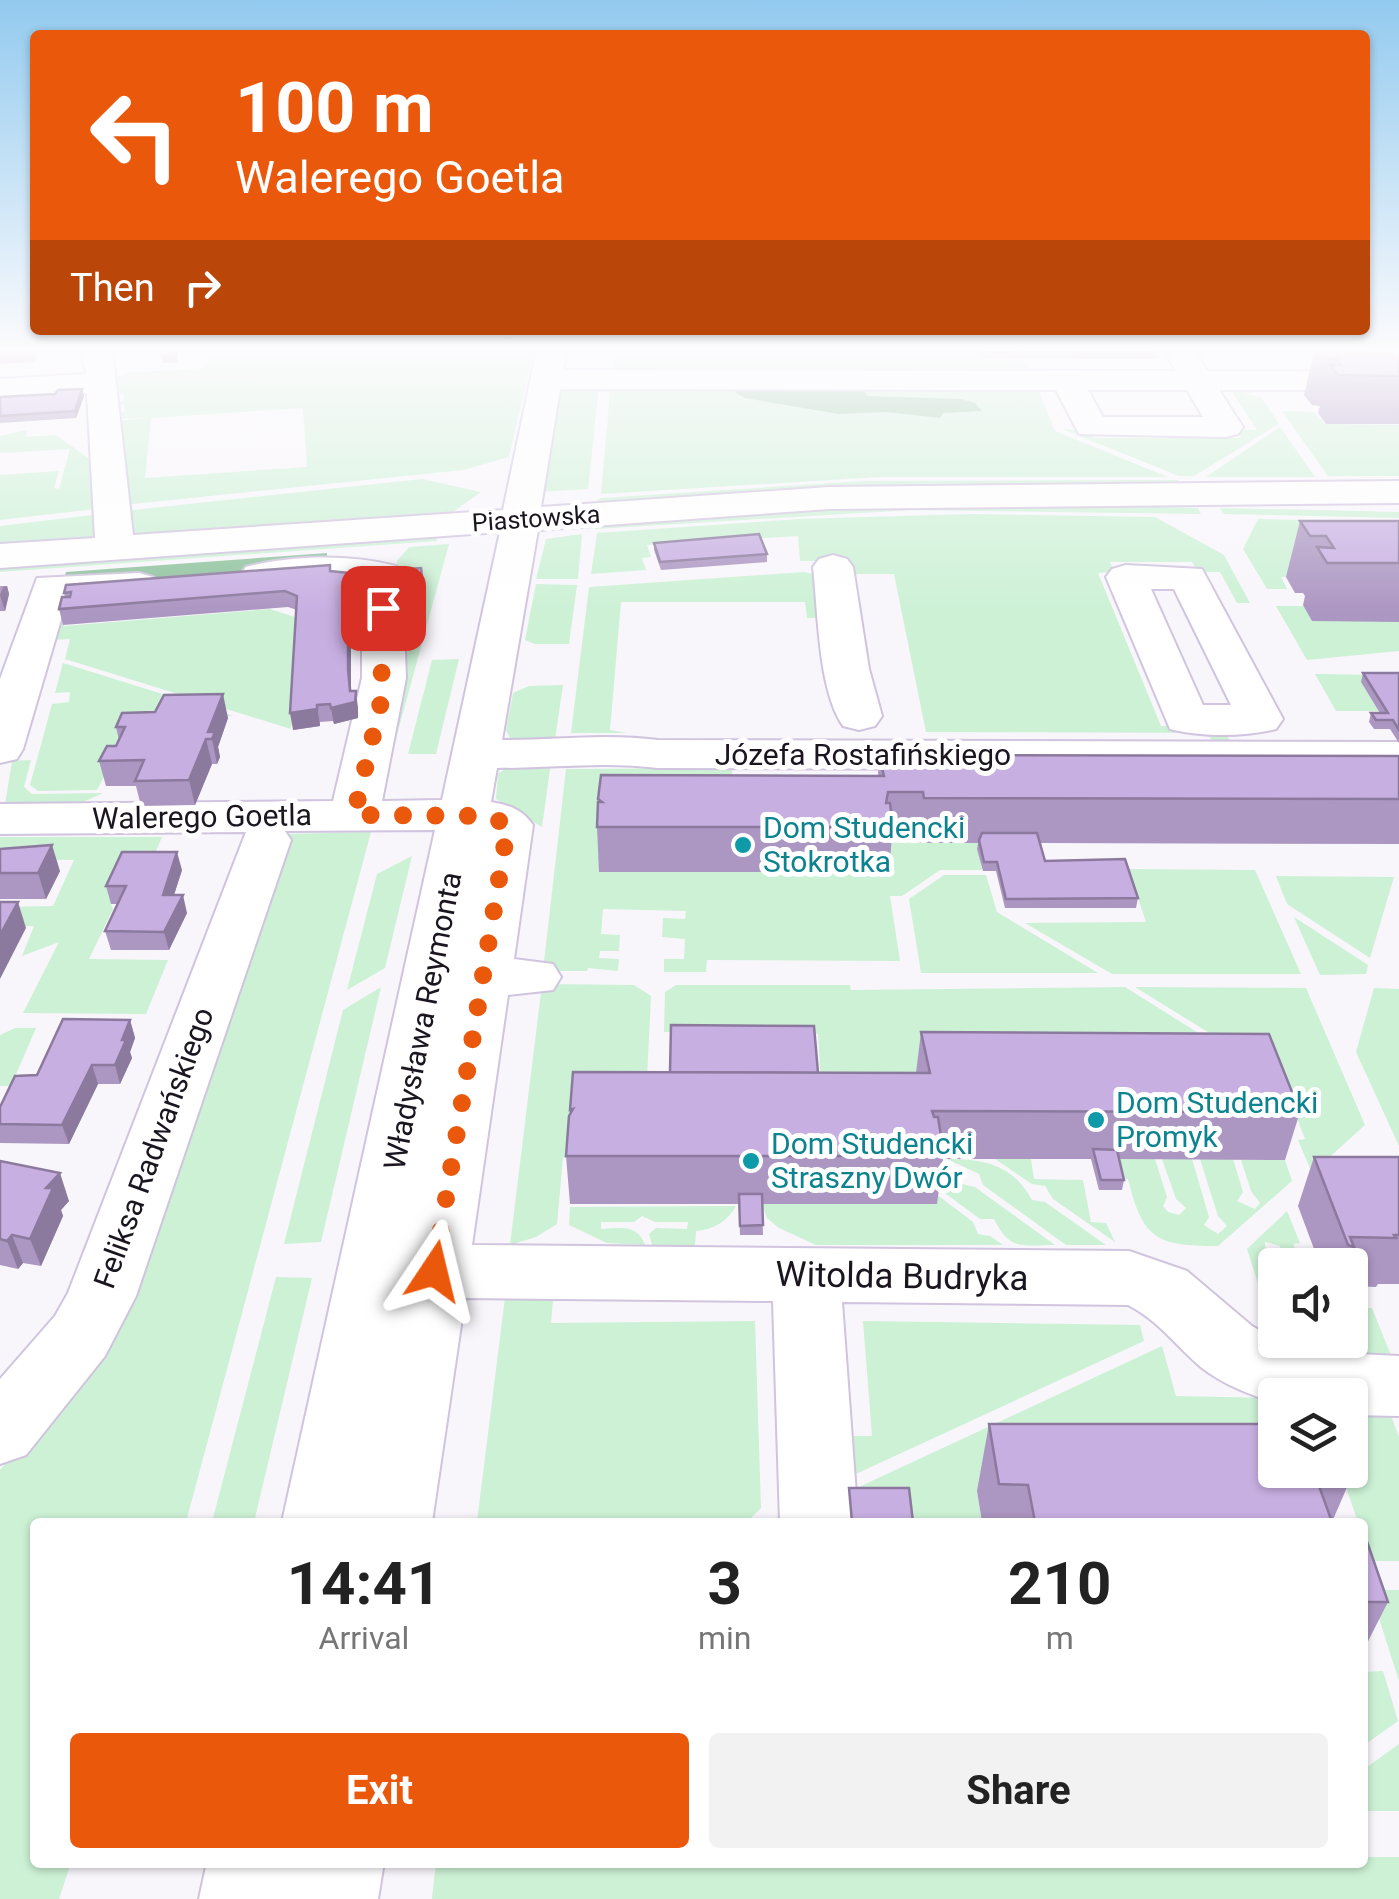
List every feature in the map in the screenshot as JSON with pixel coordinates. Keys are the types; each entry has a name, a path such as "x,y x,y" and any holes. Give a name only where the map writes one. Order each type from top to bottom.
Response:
{"street":[{"path":"106,437 115,547"},
{"name":"Władysława Reymonta","path":"322,1518 403,1271 464,815 521,520 533,437"},
{"name":"Piastowska","path":"0,556 829,498 1399,492"},
{"name":"Piastowska","path":"1074,495 1188,504 1399,505"},
{"path":"833,567 847,668 849,729"},
{"path":"0,748 50,589 319,571 382,574 384,678 354,815"},
{"name":"Józefa Rostafińskiego","path":"477,754 578,754 621,749 658,754 849,729 1241,737 1399,756"},
{"name":"Walerego Goetla","path":"0,819 464,815 494,817 508,825 508,977 403,1271"},
{"name":"Feliksa Radwańskiego","path":"0,1432 80,1336 101,1296 266,840"},
{"path":"393,1518 403,1271"},
{"name":"Witolda Budryka","path":"403,1271 1139,1280 1173,1296 1228,1348 1271,1373 1315,1385 1399,1386"},
{"path":"806,1275 819,1518"},
{"path":"246,1899 252,1868"},
{"path":"331,1899 337,1868"}],"green space":[{"path":"0,437 58,437 91,460 95,509 0,520 0,475 59,471 54,488 59,489 70,449 0,453"},
{"path":"116,437 149,437 145,478 307,467 305,437 514,437 509,457 463,470 123,505"},
{"path":"548,437 593,437 588,489 536,492"},
{"path":"606,437 1069,437 1168,477 880,477 601,494"},
{"path":"1081,437 1094,438 1258,437 1194,476 1179,476"},
{"path":"1266,437 1287,437 1315,477 1206,477"},
{"path":"1300,437 1399,437 1399,476 1328,476"},
{"path":"422,479 481,492 450,514 135,536 130,535 124,511"},
{"path":"1178,480 1180,485 874,486 591,504 601,498 864,481"},
{"path":"991,503 1198,508 1201,514 911,510 595,529 593,523 801,508"},
{"path":"1220,508 1399,512 1399,518 1224,514"},
{"path":"101,514 96,537 90,539 0,546 0,526"},
{"path":"971,514 1155,517 1224,555 1250,603 1237,603 1220,572 1198,572 1192,562 1110,562 1114,572 1098,573 1161,726 1209,727 1231,742 1215,747 1208,733 926,732 894,574 848,574 845,561 800,561 798,536 647,545 651,557 642,558 646,570 591,574 597,533 799,519"},
{"path":"1258,519 1399,522 1399,577 1281,577 1287,589 1267,589 1243,549"},
{"path":"436,534 437,541 0,572 0,566"},
{"path":"582,534 578,579 536,579 546,539"},
{"path":"449,544 392,753 380,753 397,593 414,592 415,585 422,585 397,572 397,561 409,547"},
{"path":"327,553 327,565 62,585 66,572"},
{"path":"804,572 817,575 821,618 807,618 805,602 621,602 610,730 627,733 571,733 589,587"},
{"path":"536,584 577,585 569,644 535,644 525,640"},
{"path":"61,599 64,626 270,609 298,618 291,729 65,659 70,639 54,640"},
{"path":"1276,606 1303,606 1399,622 1399,651 1307,660"},
{"path":"459,659 436,754 408,754 432,660"},
{"path":"63,663 233,716 165,718 126,735 97,790 38,791 30,785 52,704 69,702 70,692 55,693"},
{"path":"1315,674 1379,675 1379,711 1336,711"},
{"path":"563,685 554,746 510,738 506,730 513,693 529,686"},
{"path":"31,760 24,787 32,794 103,793 74,806 5,805 12,761"},
{"path":"551,762 542,827 496,799 498,774 523,764"},
{"path":"732,768 733,820 882,843 979,842 982,870 940,870 902,896 890,896 900,961 707,960 706,972 664,972 664,959 684,959 685,939 662,937 663,918 685,919 686,911 603,909 601,934 620,935 619,951 600,951 599,958 619,959 618,971 543,971 566,769"},
{"path":"371,832 187,1518 30,1518 30,1868 69,1868 59,1899 0,1899 0,1470 86,1367 284,834"},
{"path":"0,837 162,837 148,870 111,904 113,909 89,959 168,960 146,1014 23,1013 59,942 22,956 34,926 0,927 0,907 53,906 74,860 2,859 0,863"},
{"path":"412,856 385,968 347,990 377,874"},
{"path":"1128,869 1255,870 1301,974 1112,974 1025,923 1146,922"},
{"path":"944,875 986,875 997,912 1098,973 921,973 909,899"},
{"path":"1276,876 1394,877 1370,958 1287,904"},
{"path":"1294,917 1368,965 1366,974 1320,975"},
{"path":"542,984 634,985 651,996 647,1078 573,1158 563,1158 557,1224 536,1237 510,1245"},
{"path":"676,985 850,985 851,990 1125,987 1275,1081 1294,1131 821,1088 818,1034 664,1032 665,992"},
{"path":"381,987 321,1242 284,1244 343,1010"},
{"path":"1135,987 1306,988 1365,1125 1312,1173 1298,1140 1305,1139 1282,1078"},
{"path":"1374,988 1399,989 1399,1146 1356,1052"},
{"path":"15,1028 36,1028 11,1086 0,1086 0,1035"},
{"path":"936,1159 958,1174 962,1184 975,1187 1055,1245 1018,1244 1006,1237 994,1219 980,1219 934,1185"},
{"path":"947,1159 997,1166 1016,1179 1032,1200 1045,1202 1106,1245 1066,1245 983,1185 979,1174"},
{"path":"995,1159 1031,1159 1034,1179 1083,1180 1091,1222 1106,1223 1115,1242 1053,1199 1045,1186 1032,1184"},
{"path":"1115,1159 1155,1159 1167,1197 1163,1206 1179,1215 1186,1208 1176,1199 1162,1159 1192,1159 1209,1217 1204,1225 1218,1234 1227,1226 1218,1216 1200,1159 1233,1159 1243,1192 1237,1201 1255,1209 1260,1203 1251,1191 1241,1160 1285,1160 1292,1181 1218,1246 1180,1244 1167,1241 1147,1227 1128,1179 1119,1179"},
{"path":"936,1194 973,1222 978,1234 990,1236 1003,1245 816,1245 779,1228 767,1218 762,1204 937,1204"},
{"path":"736,1206 719,1224 696,1231 695,1245 652,1245 649,1234 656,1228 687,1229 688,1222 655,1222 642,1216 634,1222 601,1222 601,1229 633,1230 645,1245 607,1243 569,1225 570,1207"},
{"path":"1287,1211 1300,1243 1293,1244 1295,1248 1280,1248 1265,1242 1266,1248 1258,1248 1258,1284 1247,1249"},
{"path":"276,1277 312,1278 255,1518 213,1518"},
{"path":"554,1288 551,1323 755,1321 761,1508 751,1518 477,1518 506,1289"},
{"path":"1368,1308 1372,1308 1392,1358 1368,1358"},
{"path":"863,1321 1140,1325 1144,1341 832,1485 830,1436 872,1436"},
{"path":"1162,1346 1176,1396 1258,1398 1258,1471 977,1491 981,1518 901,1518 846,1493"},
{"path":"1368,1400 1385,1400 1399,1437 1399,1561 1370,1561 1368,1518 1357,1518 1346,1488 1368,1488"},
{"path":"1370,1590 1399,1590 1399,1681"},
{"path":"1383,1671 1398,1721 1368,1742 1368,1672"},
{"path":"1399,1744 1399,1811 1368,1811 1368,1766"},
{"path":"1368,1857 1399,1857 1399,1899 432,1899 435,1868 1368,1868"}],"building":[{"path":"1300,521 1399,521 1399,563 1327,563 1317,547 1334,548 1326,536 1310,536"},
{"path":"759,534 767,554 660,562 654,543"},
{"path":"330,565 330,571 349,573 352,577 353,585 348,585 348,669 350,691 356,691 355,702 331,708 330,704 317,705 317,709 290,713 297,596 285,591 59,609 62,597 70,597 71,592 64,593 66,585"},
{"path":"421,568 422,577 414,578 414,584 396,585 395,570"},
{"path":"1363,673 1399,673 1399,730 1393,720 1376,720 1371,713 1388,713"},
{"path":"223,694 208,732 215,732 212,739 206,739 189,780 135,781 144,760 99,761 107,746 116,746 125,727 116,727 122,713 155,712 164,695"},
{"path":"879,755 1399,756 1399,799 924,798 923,792 888,792 886,803 890,803 893,827 597,827 598,802 602,802 598,799 601,775 884,776"},
{"path":"982,833 1037,833 1045,861 1125,859 1138,898 1006,899 997,862 984,862 979,840"},
{"path":"52,845 38,873 0,873 0,849"},
{"path":"122,852 177,852 163,895 183,895 164,932 105,931 126,886 106,886"},
{"path":"0,902 18,902 0,935"},
{"path":"63,1019 130,1020 115,1065 92,1065 62,1125 0,1124 0,1107 15,1076 37,1075"},
{"path":"671,1025 814,1026 818,1073 670,1072"},
{"path":"921,1032 1269,1034 1300,1112 932,1111 938,1117 944,1156 566,1156 573,1109 570,1110 573,1072 930,1073"},
{"path":"1093,1149 1117,1150 1124,1180 1101,1180"},
{"path":"1314,1157 1399,1157 1399,1235 1350,1237 1354,1247 1348,1245"},
{"path":"0,1161 60,1173 46,1188 53,1188 30,1239 12,1235 7,1241 0,1239"},
{"path":"739,1194 762,1194 763,1225 740,1226"},
{"path":"989,1424 1258,1424 1258,1488 1320,1488 1331,1518 1034,1518 1028,1485 999,1484"},
{"path":"849,1488 909,1488 913,1518 852,1518"},
{"path":"1368,1544 1388,1602 1368,1602"}],"place":[{"name":"Dom Studencki Stokrotka","path":"743,845"},
{"name":"Dom Studencki Promyk","path":"1096,1120"},
{"name":"Dom Studencki Straszny Dwór","path":"751,1161"}],"route":[{"path":"383,608 381,702 354,815 488,816 508,825 434,1271"}]}
